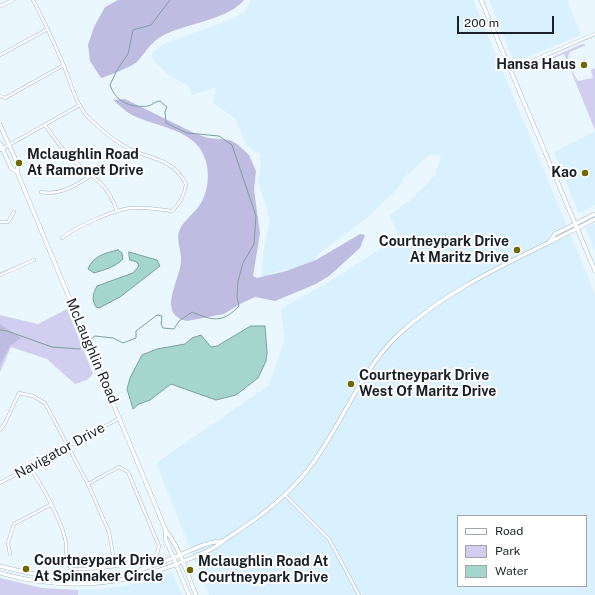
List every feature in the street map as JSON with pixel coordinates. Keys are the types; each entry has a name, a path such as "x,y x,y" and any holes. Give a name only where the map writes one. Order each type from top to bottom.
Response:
{"main road":[{"path":"481,0 595,271"},
{"name":"McLaughlin Road","path":"0,125 18,166 17,172 166,531 180,556 196,595"},
{"name":"McLaughlin Road","path":"0,143 1,149 11,168 17,172"},
{"path":"550,241 555,234 595,214"},
{"path":"0,573 47,583 74,584 116,582 142,576 182,562 216,547 222,541 245,527 285,495 309,469 324,448 356,391 376,361 397,336 421,315 455,292 550,241 558,240 595,219"},
{"name":"McLaughlin Road","path":"166,531 165,538 189,595"},
{"path":"0,566 44,576 104,578 127,574 180,556 213,542 222,541"},
{"path":"74,584 75,578"}],"street":[{"path":"0,6 13,0"},
{"path":"33,0 48,29 80,105 89,118 114,140 129,149 160,159 174,170 186,184 185,191 172,211 131,208 117,211 71,230 62,238"},
{"path":"0,55 48,29"},
{"path":"511,70 595,34"},
{"path":"0,96 6,98 64,65"},
{"path":"1,149 80,105"},
{"path":"45,125 60,146 108,190 117,211"},
{"path":"41,192 51,194 60,192 92,175"},
{"path":"0,222 8,222 14,212"},
{"path":"0,274 34,260"},
{"path":"0,430 5,423 18,393 24,393 46,403 88,484 109,532 115,566"},
{"name":"Navigator Drive","path":"0,484 120,418"},
{"path":"30,468 65,536 67,563 69,567 80,569 102,569 138,563 157,554 159,546 128,472 119,468 88,484"},
{"path":"285,495 328,539 360,595"},
{"path":"10,554 8,543 14,524 50,505"}],"shaded area":[{"path":"118,0 244,0 236,8 225,14 164,35 152,43 137,62 101,78 90,61 88,45 94,27 105,7"},
{"path":"251,0 473,0 595,294 595,595 209,595 156,463 268,386 285,340 281,309 343,273 400,236 389,216 414,197 435,175 441,157 438,154 430,155 423,160 403,179 399,187 368,217 317,255 314,264 274,272 261,280 264,248 270,219 258,181 261,166 260,154 247,146 235,118 213,103 217,87 192,95 188,86 167,74 151,57 153,52 164,44 225,22 244,13"},
{"path":"489,0 567,0 581,35 519,60 513,59"},
{"path":"125,99 194,133 208,138 230,140 249,155 256,171 254,190 260,233 253,276 257,278 286,271 316,260 360,234 365,235 360,248 329,276 316,284 275,301 255,297 224,314 187,321 178,317 173,311 171,304 181,261 178,237 181,227 199,206 206,192 208,176 207,167 202,152 192,140 176,131 132,115 113,100"},
{"path":"595,131 595,205 579,214 554,152"},
{"path":"595,224 595,251 585,228"},
{"path":"0,324 21,338 10,346 0,365"},
{"path":"172,572 182,595 78,595 78,590 97,590 136,584"}],"green space":[{"path":"582,44 586,45 570,52 568,59 570,67 578,81 593,78 591,70 595,68 595,130 564,54 519,72"},
{"path":"67,309 93,374 87,380 75,384 47,359 11,347 0,372 0,315 38,324"},
{"path":"0,578 42,588 78,590 78,595 0,595"}],"water":[{"path":"118,250 122,253 123,259 116,264 94,273 88,269 96,258"},
{"path":"129,252 157,260 160,266 120,297 99,308 96,307 93,301 93,296 97,286 133,273 139,266 137,262 130,260"},
{"path":"251,326 265,326 267,353 266,361 258,378 236,395 216,400 171,384 150,400 139,404 133,409 127,389 130,378 142,355 157,349 185,344 192,338 201,335 211,347 217,346"}],"waterway":[{"path":"0,330 7,331 52,347 79,349 95,336 113,338 123,343 136,338 136,331 157,315 162,316 161,324 163,328 174,329 179,321 192,312 212,319 217,319 223,318 239,306 237,297 238,281 243,263 254,244 256,216 232,145 219,136 187,133 166,123 165,111 167,107 160,101 148,106 135,106 124,103 116,96 110,85 117,70 128,54 133,30 151,25 170,0"}],"place":[{"name":"Hansa Haus","path":"584,65"},
{"name":"Mclaughlin Road At Ramonet Drive","path":"19,163"},
{"name":"Kao","path":"585,173"},
{"name":"Courtneypark Drive At Maritz Drive","path":"517,250"},
{"name":"Courtneypark Drive West Of Maritz Drive","path":"351,384"},
{"name":"Courtneypark Drive At Spinnaker Circle","path":"26,569"},
{"name":"Mclaughlin Road At Courtneypark Drive","path":"190,570"}]}
